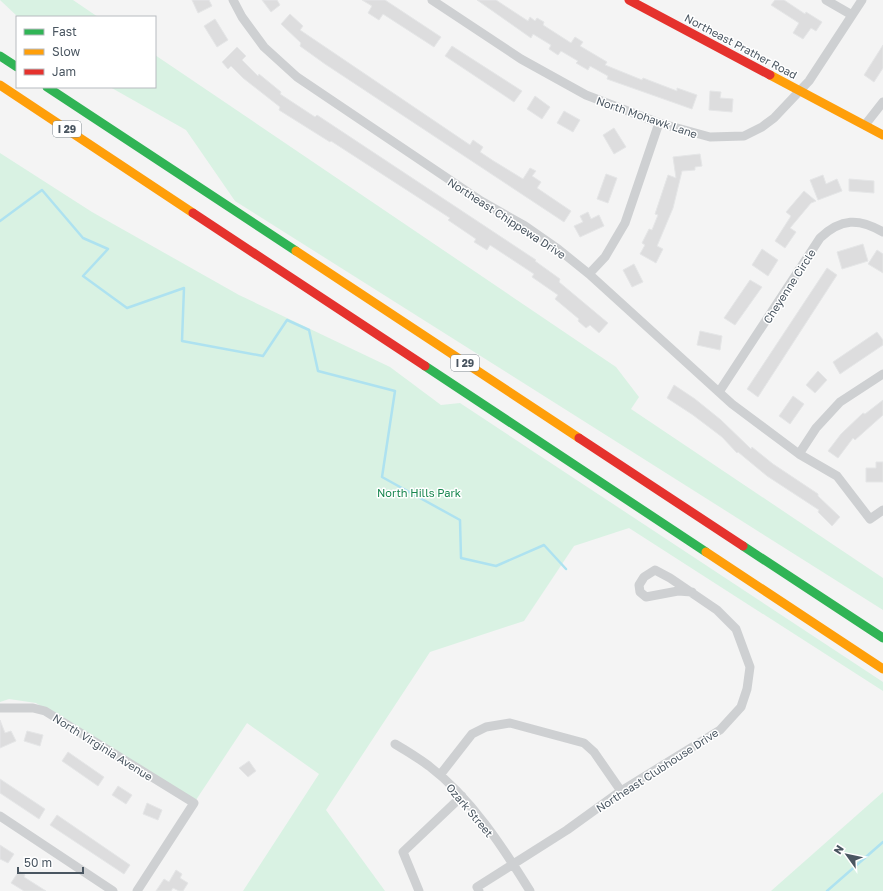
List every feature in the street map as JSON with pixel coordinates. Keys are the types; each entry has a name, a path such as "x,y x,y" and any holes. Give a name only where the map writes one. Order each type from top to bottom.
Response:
{"main road":[{"name":"Northeast Prather Road","path":"629,0 883,135"},
{"path":"0,56 16,66"},
{"name":"I 29","path":"0,85 883,668"},
{"name":"I 29","path":"49,88 883,638"}],"street":[{"name":"Northeast Chippewa Drive","path":"233,0 259,41 297,77 481,201 525,226 589,274 732,404 799,454 837,476 870,519 883,510"},
{"name":"North Mohawk Lane","path":"432,0 548,75 604,103 659,123 710,137 744,136 762,127 774,118 809,81 862,0"},
{"path":"826,0 852,15"},
{"path":"865,125 883,102"},
{"path":"589,274 605,257 625,224 659,123"},
{"name":"Cheyenne Circle","path":"719,392 820,238 833,227 849,222 865,223 883,232"},
{"path":"799,454 816,428 840,402 883,374"},
{"name":"Northeast Clubhouse Drive","path":"476,890 513,864 568,830 621,791 720,730 741,708 747,689 750,667 736,629 717,610 692,592 655,570 644,577 639,585 640,592 646,597 678,591 692,592"},
{"name":"North Virginia Avenue","path":"3,708 33,708 45,711 194,803 137,891"},
{"path":"440,775 472,734 486,727 510,723 584,742 594,752 621,791"},
{"name":"Ozark Street","path":"395,744 424,762 462,796 486,826 530,891"},
{"path":"418,891 403,852 462,796"},
{"path":"0,816 113,891"}],"green space":[{"path":"0,0 73,0 97,16 17,16"},
{"path":"156,56 616,367 639,397 631,409 883,578 883,610 235,201 186,130 112,88 156,88"},
{"name":"North Hills Park","path":"0,153 92,212 239,295 390,367 441,405 460,403 883,682 883,691 629,528 574,546 524,621 430,652 326,810 385,891 243,891 319,774 247,723 194,803 36,703 9,699 0,702"},
{"path":"883,792 883,891 771,891"}],"building":[{"path":"192,0 209,0 212,6 198,13"},
{"path":"262,0 277,0 280,5 271,12"},
{"path":"362,0 385,0 441,37 434,47 383,14 379,20 368,13 372,6"},
{"path":"477,0 496,0 528,21 530,17 535,21 537,18 544,22 543,25 571,43 575,37 583,42 580,46 607,62 605,65 642,80 643,78 677,91 677,88 697,95 692,109 607,79 608,76 590,66 588,70 576,63 578,61 561,51 558,55 549,49 551,45 533,34 531,38"},
{"path":"775,0 784,0 805,14 806,12 822,22 816,31 811,28 803,39 793,33 799,23 771,5"},
{"path":"290,14 303,26 300,30 470,145 473,140 483,147 480,152 492,160 523,179 530,168 536,171 532,176 541,182 537,188 571,211 564,222 300,46 301,43 281,24"},
{"path":"215,19 228,40 217,47 204,26"},
{"path":"883,45 883,68 874,82 864,75"},
{"path":"452,46 522,91 514,102 445,56"},
{"path":"237,47 246,56 242,60 258,76 259,74 281,92 280,94 315,117 317,115 536,260 535,261 560,279 559,282 608,323 599,333 590,325 586,328 578,321 579,319 555,299 558,295 532,277 534,274 490,245 487,250 474,242 476,239 448,220 450,218 331,141 330,142 279,110 280,107 243,78 231,66 228,69 222,62"},
{"path":"710,91 721,92 720,98 733,99 732,112 709,110"},
{"path":"535,96 550,107 542,119 527,109"},
{"path":"564,111 580,120 573,132 557,123"},
{"path":"614,128 626,147 614,154 603,135"},
{"path":"700,154 702,166 695,167 695,170 682,171 673,208 657,246 663,249 656,263 640,254 645,245 642,243 649,229 652,230 658,215 655,214 668,175 676,178 673,157"},
{"path":"606,174 617,178 608,203 597,199"},
{"path":"823,175 826,184 837,179 842,191 818,200 810,180"},
{"path":"849,179 874,181 874,193 849,191"},
{"path":"804,191 816,201 811,203 790,228 796,232 785,248 775,241 791,216 786,212"},
{"path":"588,212 591,219 599,215 604,226 580,237 574,226 583,222 580,216"},
{"path":"863,244 868,261 842,269 837,252"},
{"path":"762,249 778,260 768,276 752,265"},
{"path":"877,250 883,254 883,273 868,264"},
{"path":"634,264 643,282 632,287 623,270"},
{"path":"827,268 837,275 758,397 747,389"},
{"path":"750,280 762,287 735,325 724,318"},
{"path":"700,331 722,336 720,350 697,345"},
{"path":"877,332 883,340 883,345 840,374 833,362"},
{"path":"818,371 827,380 815,393 806,385"},
{"path":"674,385 695,399 721,420 751,449 752,447 773,464 818,494 818,496 840,517 832,526 818,512 819,510 767,476 738,452 737,453 722,437 667,398"},
{"path":"793,396 804,404 790,424 779,416"},
{"path":"883,400 883,415 855,440 853,438 838,458 828,451 841,434 863,413 865,414"},
{"path":"876,462 883,462 883,482 866,482 866,468 876,468"},
{"path":"0,720 5,733 11,731 16,741 0,748"},
{"path":"27,731 43,735 40,746 24,741"},
{"path":"68,752 104,777 98,786 62,761"},
{"path":"249,761 256,771 248,777 239,768"},
{"path":"0,779 45,809 39,819 0,793"},
{"path":"118,786 132,795 126,804 112,795"},
{"path":"147,803 162,810 158,820 143,814"},
{"path":"57,815 130,865 124,874 50,825"},
{"path":"0,845 14,854 8,863 0,859"},
{"path":"176,870 182,874 180,878 188,883 183,891 173,888 171,891 156,891 164,879 169,882"},
{"path":"19,871 25,875 24,877 46,891 24,891 11,883"}],"waterway":[{"path":"0,221 42,190 83,238 108,249 83,276 127,308 184,288 182,341 263,356 287,320 309,330 318,371 395,391 382,477 460,520 461,558 496,566 544,545 566,569"},
{"path":"827,891 883,842"}],"traffic: fast":[{"path":"0,56 16,66"},
{"path":"49,88 296,251"},
{"path":"425,366 706,552"},
{"path":"743,546 883,638"}],"traffic: slow":[{"path":"770,75 883,135"},
{"path":"0,85 193,213"},
{"path":"296,251 579,438"},
{"path":"706,552 883,669"}],"traffic: jam":[{"path":"629,0 770,75"},
{"path":"193,213 425,366"},
{"path":"579,438 743,546"}]}
